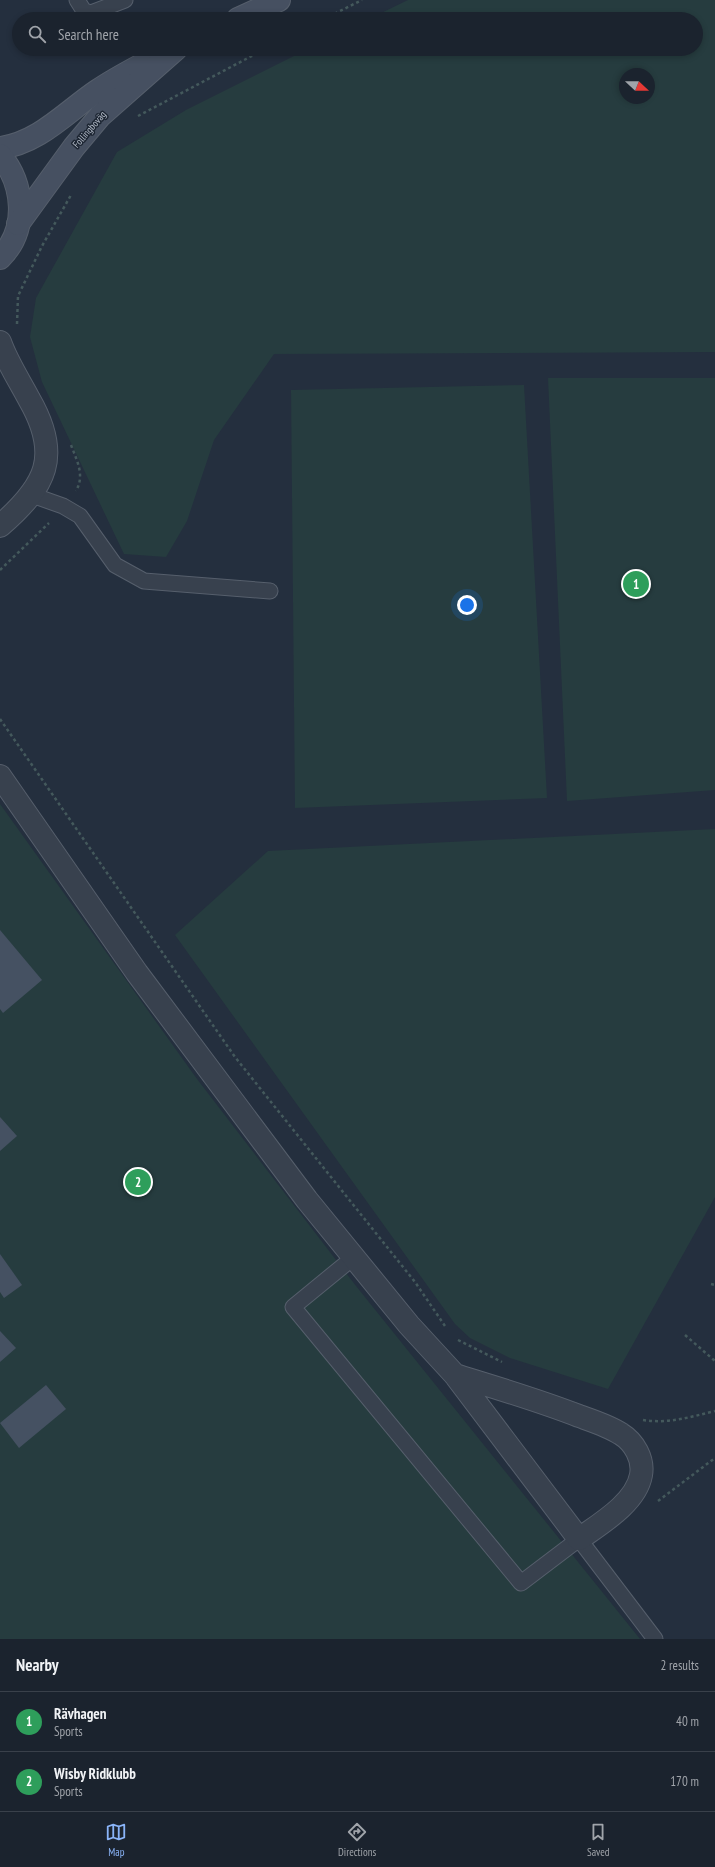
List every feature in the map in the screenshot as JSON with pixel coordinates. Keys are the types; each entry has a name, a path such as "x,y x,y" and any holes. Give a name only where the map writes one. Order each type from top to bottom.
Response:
{"main road":[{"path":"253,12 279,0"},
{"name":"Follingboväg","path":"0,148 24,142 39,134 96,92 126,73 161,56"},
{"name":"Follingboväg","path":"18,224 74,146 100,116 167,56"},
{"path":"0,155 11,170 18,187 20,205 18,224 12,240 0,258"}],"street":[{"path":"0,526 32,495 43,477 47,458 42,423 5,345"},
{"path":"0,776 137,973 307,1200 409,1325 455,1375 579,1539 610,1517 633,1492 641,1475 640,1459 636,1448 621,1434 596,1422 537,1400 455,1375"}],"lane":[{"path":"78,0 84,11 88,12"},
{"path":"96,12 125,0"},
{"path":"32,495 63,506 80,516 115,565 144,581 270,590"},
{"path":"354,1257 293,1307 521,1582 579,1539 655,1639"}],"path":[{"path":"338,12 362,0"},
{"path":"136,118 252,56"},
{"path":"5,345 16,310 18,296 42,246 74,190"},
{"path":"0,719 236,1057 415,1282 446,1328"},
{"path":"711,1284 715,1285"},
{"path":"685,1335 715,1362"},
{"path":"454,1336 476,1350 504,1364"},
{"path":"636,1417 656,1422 673,1422 715,1411"}],"green space":[{"path":"408,0 715,0 715,352 274,354 214,440 187,521 166,557 124,554 42,382 30,337 36,298 117,152 186,110 294,56 703,56 703,12 383,12"},
{"path":"548,378 715,378 715,790 567,801"},
{"path":"524,385 547,798 295,808 291,390"},
{"path":"0,804 197,1079 356,1286 640,1639 0,1639"},
{"path":"715,829 715,1197 608,1389 510,1358 470,1338 455,1324 175,935 268,851"}],"building":[{"path":"0,930 42,980 3,1013 0,1009"},
{"path":"0,1117 17,1136 0,1151"},
{"path":"0,1254 22,1285 4,1298 0,1292"},
{"path":"0,1331 16,1348 0,1362"},
{"path":"46,1385 66,1409 19,1448 0,1423"}],"place":[{"name":"Rävhagen","path":"636,584"},
{"name":"Wisby Ridklubb","path":"138,1182"}]}
